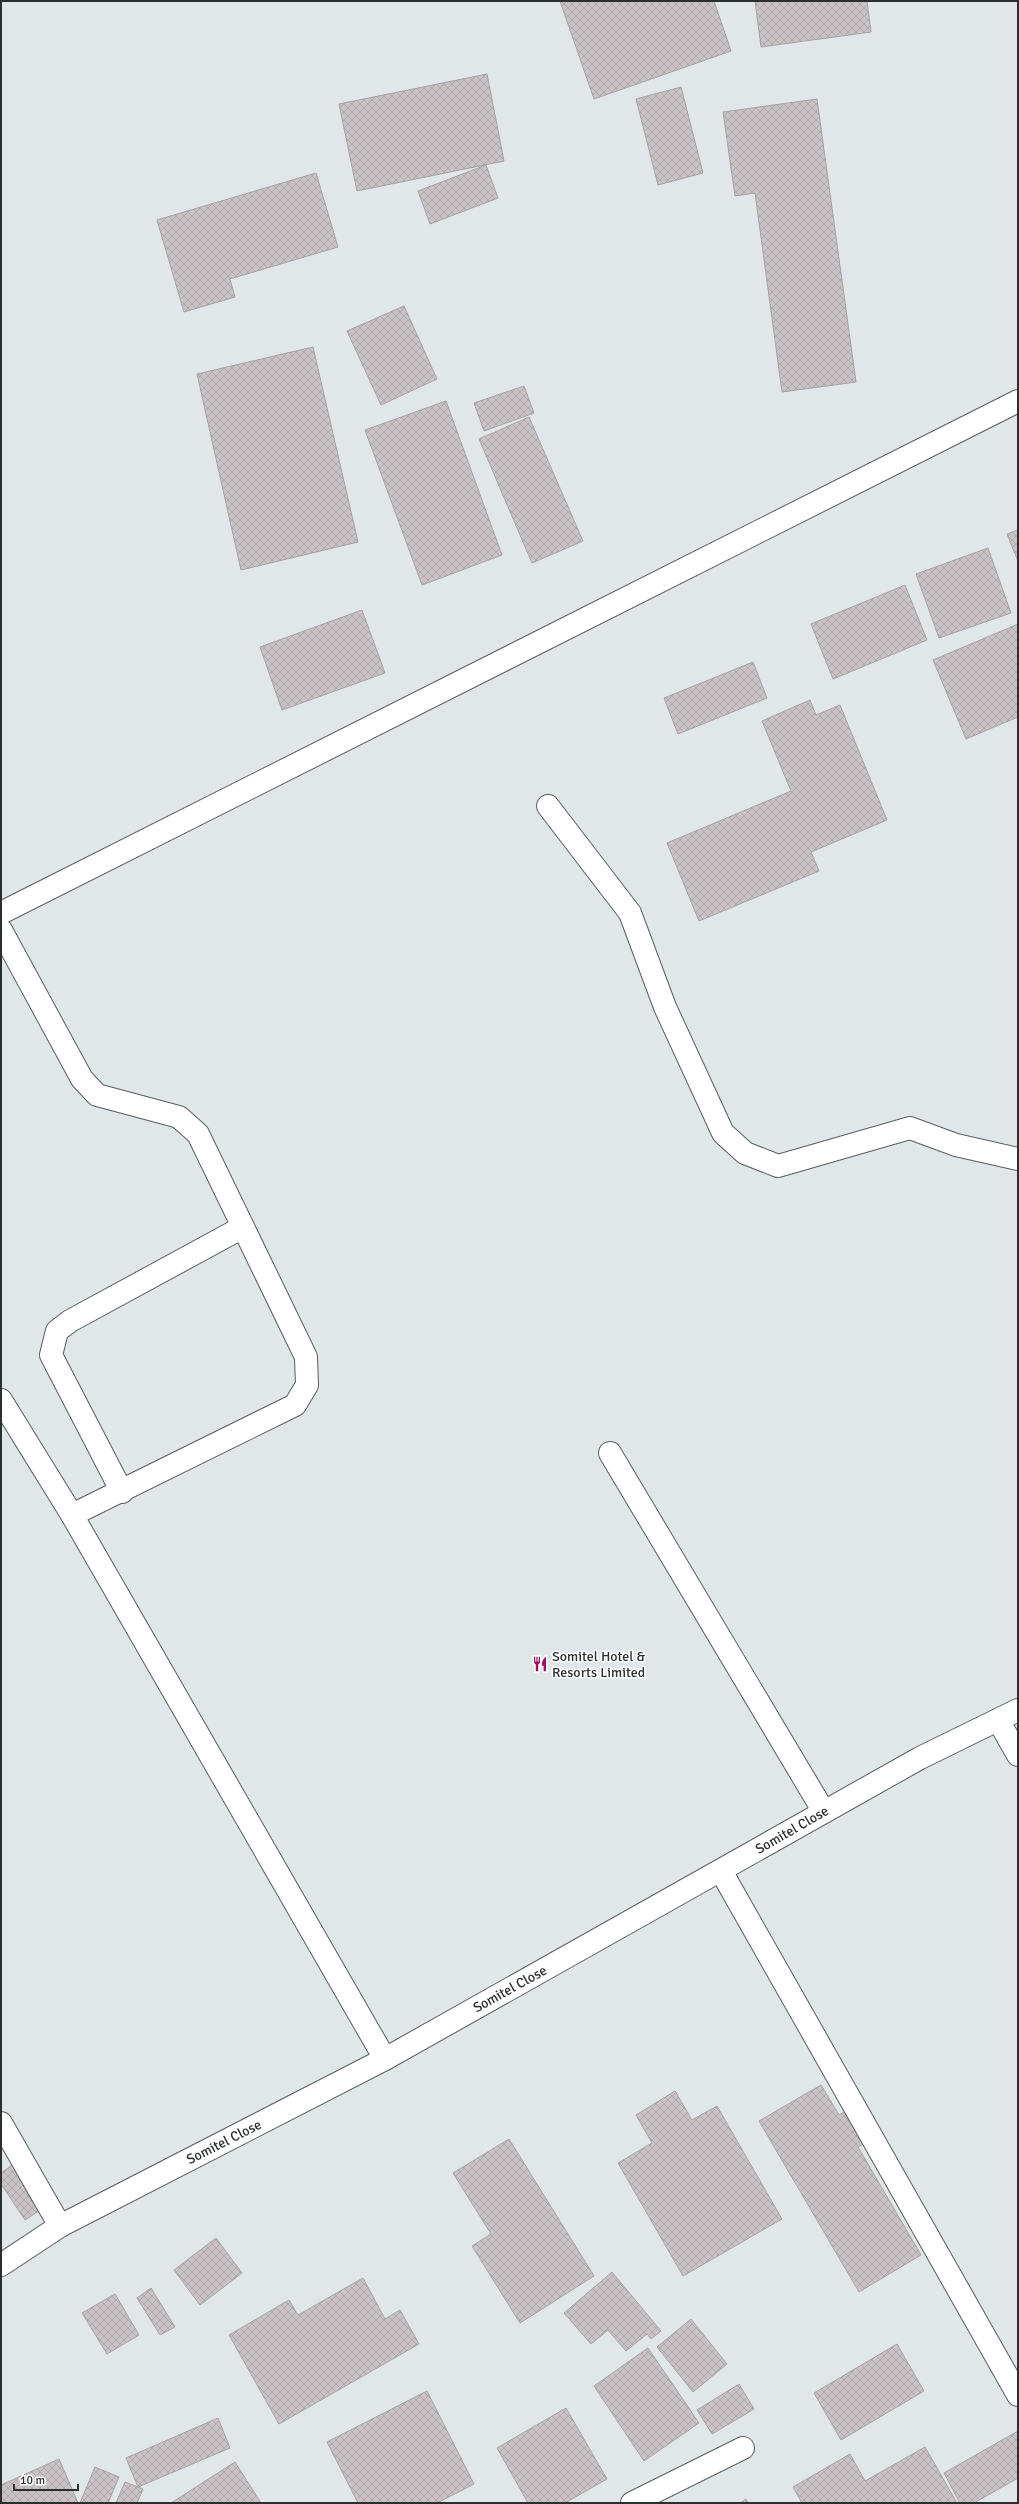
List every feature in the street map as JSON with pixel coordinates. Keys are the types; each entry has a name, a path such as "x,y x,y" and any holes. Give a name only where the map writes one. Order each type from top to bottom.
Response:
{"street":[{"path":"1,913 1018,401"},
{"path":"548,806 630,913 665,1007 723,1133 745,1152 778,1166 910,1128 956,1145 1018,1159"},
{"path":"1,930 82,1080 97,1095 179,1117 198,1134 306,1357 307,1385 295,1405 122,1492 72,1515"},
{"path":"122,1492 51,1355 57,1331 70,1321 243,1227"},
{"path":"1,1400 72,1515 385,2059"},
{"path":"610,1453 824,1812"},
{"name":"Somitel Close","path":"1,2265 60,2226 385,2059 920,1758 1018,1710"},
{"path":"998,1720 1018,1755"},
{"path":"721,1871 1018,2395"},
{"path":"1,2123 60,2226"},
{"path":"632,2503 743,2448"}],"building":[{"path":"560,1 714,1 731,51 594,99"},
{"path":"755,1 867,1 871,32 761,47"},
{"path":"487,74 504,161 357,191 339,104"},
{"path":"681,87 703,173 658,185 636,99"},
{"path":"817,99 856,382 782,392 755,193 735,196 723,112"},
{"path":"486,165 498,198 430,224 418,191"},
{"path":"316,173 338,247 230,279 235,297 184,312 157,220"},
{"path":"404,306 437,379 381,405 347,331"},
{"path":"313,347 358,542 241,570 197,374"},
{"path":"524,386 534,413 484,431 474,403"},
{"path":"446,401 502,555 422,585 365,430"},
{"path":"529,417 583,541 532,563 479,439"},
{"path":"1018,530 1018,561 1007,534"},
{"path":"988,548 1011,613 939,638 916,574"},
{"path":"905,585 927,640 833,679 811,624"},
{"path":"362,610 385,673 282,710 260,647"},
{"path":"1018,624 1018,717 966,739 933,660"},
{"path":"753,662 767,698 678,734 664,698"},
{"path":"810,700 816,715 840,705 887,820 811,852 819,871 699,921 667,843 791,791 762,721"},
{"path":"821,2085 839,2115 849,2109 868,2142 858,2147 921,2255 859,2292 759,2121"},
{"path":"675,2091 692,2120 717,2106 782,2219 683,2276 618,2163 652,2143 636,2115"},
{"path":"509,2139 594,2276 520,2323 472,2246 491,2234 453,2173"},
{"path":"15,2163 45,2207 25,2220 1,2184 1,2173"},
{"path":"216,2238 242,2273 200,2305 174,2270"},
{"path":"612,2272 661,2331 651,2339 647,2334 626,2351 608,2330 591,2344 564,2313"},
{"path":"363,2278 385,2319 400,2310 419,2344 279,2424 229,2335 289,2300 298,2315"},
{"path":"151,2288 175,2327 160,2335 137,2298"},
{"path":"115,2294 139,2335 107,2354 82,2313"},
{"path":"691,2319 727,2364 693,2392 657,2347"},
{"path":"897,2344 924,2391 841,2440 814,2393"},
{"path":"648,2348 699,2423 644,2461 594,2386"},
{"path":"739,2384 754,2409 712,2434 697,2410"},
{"path":"427,2391 474,2484 437,2503 358,2503 327,2442"},
{"path":"566,2408 607,2479 565,2503 528,2503 497,2448"},
{"path":"218,2418 230,2448 138,2487 126,2458"},
{"path":"1018,2431 1018,2478 974,2503 960,2503 944,2473"},
{"path":"925,2447 957,2503 802,2503 793,2487 850,2454 865,2481"},
{"path":"59,2459 78,2503 1,2503 1,2485"},
{"path":"235,2462 261,2503 171,2503"},
{"path":"95,2467 119,2477 108,2503 80,2503"},
{"path":"125,2482 143,2489 137,2503 116,2503"},
{"path":"746,2499 748,2503 740,2503"}],"place":[{"name":"Somitel Hotel & Resorts Limited","path":"540,1664"}]}
